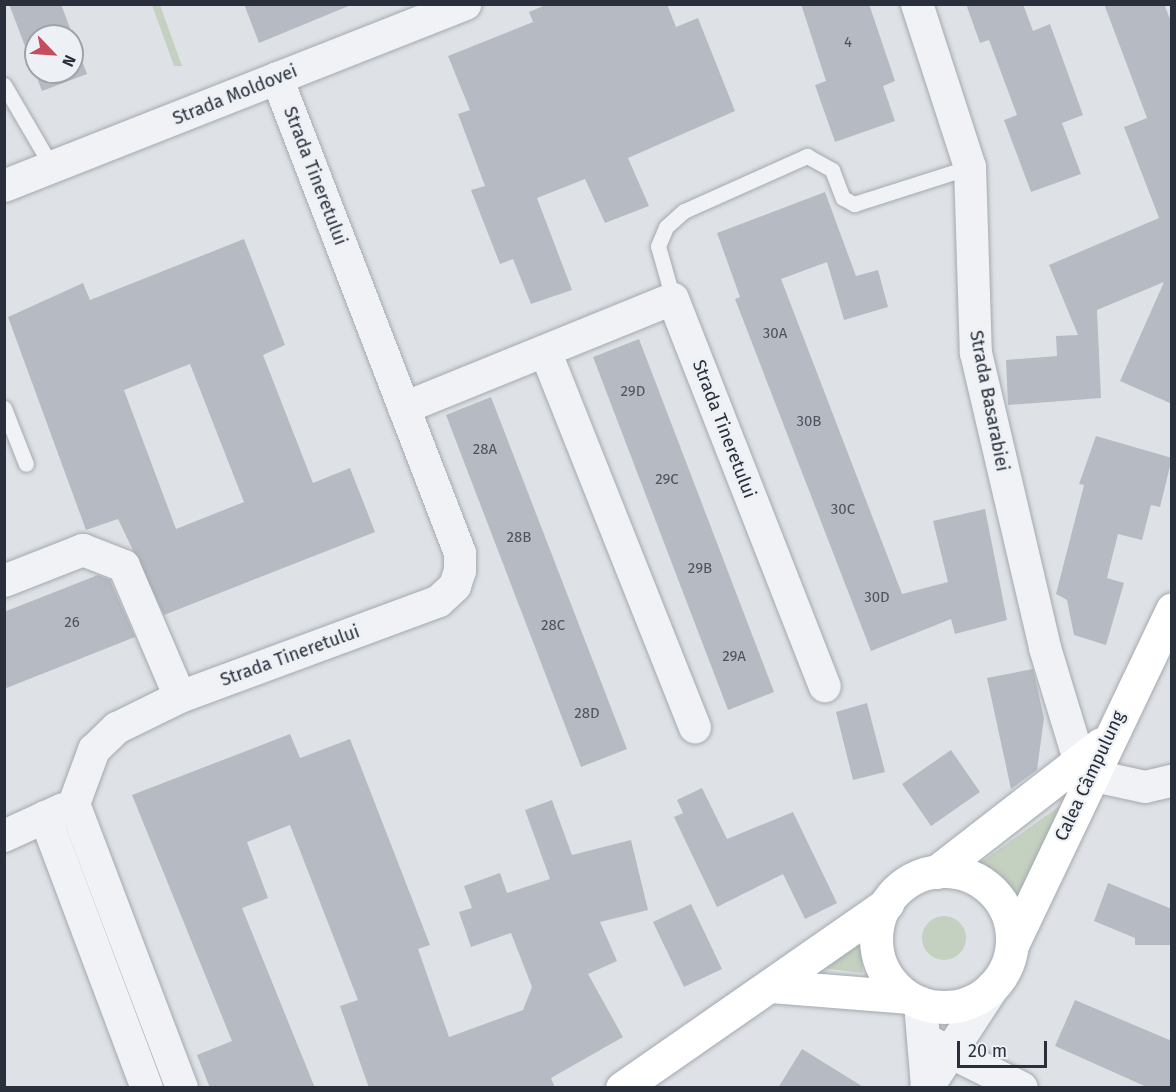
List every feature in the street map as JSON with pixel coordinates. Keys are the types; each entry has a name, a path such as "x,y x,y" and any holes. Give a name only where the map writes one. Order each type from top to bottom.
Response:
{"main road":[{"name":"Calea Câmpulung","path":"1012,945 1085,767 1107,739 1172,609"},
{"path":"622,1088 886,904 906,883 936,872 1085,767"},
{"path":"771,986 959,1006 992,987 1012,945 1006,910 990,889 963,874 936,872"},
{"path":"886,904 878,924 877,953 889,980 914,1000"}],"street":[{"name":"Strada Moldovei","path":"4,186 465,4"},
{"name":"Strada Basarabiei","path":"917,4 970,167 976,353 1045,648 1085,767"},
{"name":"Strada Tineretului","path":"74,804 94,750 117,729 180,697 438,601 455,586 460,553 277,78"},
{"name":"Strada Tineretului","path":"673,300 825,686"},
{"path":"404,408 546,353 673,300"},
{"path":"546,353 695,728"},
{"path":"4,581 83,550 124,566 180,697"},
{"path":"1085,767 1145,787 1172,781"},
{"path":"6,832 74,804 182,1088"},
{"path":"45,817 147,1088"},
{"path":"927,1087 937,1046 992,987"},
{"path":"914,1000 937,1046 1022,1088"}],"lane":[{"path":"4,85 52,167"},
{"path":"673,300 658,246 666,227 704,202 807,156 832,170 843,198 854,204 970,167"},
{"path":"4,408 26,464"}],"green space":[{"path":"152,5 160,5 182,66 174,66"},
{"path":"1068,800 1015,903 1004,881 976,866"},
{"path":"944,916 953,917 960,922 965,929 965,947 960,954 953,959 944,960 935,959 928,954 923,947 922,938 923,929 928,922 935,917"},
{"path":"861,940 863,973 813,967"}],"building":[{"path":"9,4 61,4 68,24 24,24 24,44"},
{"path":"244,4 351,4 351,5 259,43"},
{"path":"548,4 667,4 676,27 698,18 735,111 628,158 649,206 605,223 585,179 537,198 572,290 531,304 513,259 500,264 471,190 485,186 458,114 470,110 448,56 533,22 529,12"},
{"path":"801,4 869,4 895,81 883,86 895,121 835,142 815,85 826,81"},
{"path":"966,4 1023,4 1033,31 1050,24 1083,115 1062,123 1081,174 1031,192 1004,120 1017,115 989,40 980,43"},
{"path":"1104,4 1164,4 1172,24 1172,404 1120,381 1164,282 1097,310 1101,398 1008,405 1006,360 1057,356 1056,336 1078,335 1049,265 1159,218 1124,127 1147,118"},
{"path":"39,84 61,84 42,91"},
{"path":"825,192 856,276 878,270 888,307 844,320 827,262 781,279 902,594 948,582 933,521 985,509 1007,620 955,634 951,619 871,651 735,299 740,297 717,233"},
{"path":"244,239 285,345 263,355 313,483 350,468 375,532 164,615 118,519 86,530 8,317 83,283 90,300","holes":["190,364 244,502 176,529 124,390"]},
{"path":"639,339 774,692 728,710 593,357"},
{"path":"491,397 627,749 581,767 446,415"},
{"path":"1096,436 1172,458 1160,507 1151,505 1142,540 1118,534 1107,578 1124,583 1106,645 1074,635 1067,600 1056,594 1084,485 1079,484"},
{"path":"98,575 110,580 135,637 4,689 4,612"},
{"path":"1033,669 1044,718 1037,770 1011,789 987,678"},
{"path":"867,703 885,772 853,780 836,712"},
{"path":"290,734 300,758 350,739 430,945 418,949 449,1037 523,1010 532,987 511,933 471,947 459,912 472,908 464,886 500,873 507,893 550,879 525,810 552,800 572,855 631,840 648,910 600,922 617,961 588,974 623,1037 551,1078 555,1088 369,1088 340,1006 358,1000 290,825 247,842 268,898 242,908 315,1088 210,1088 197,1055 232,1041 132,795"},
{"path":"951,750 980,792 931,826 902,784"},
{"path":"702,788 727,839 793,812 837,903 805,919 783,874 717,907 674,817 683,813 677,800"},
{"path":"1108,883 1172,909 1172,945 1135,945 1135,938 1094,921"},
{"path":"691,904 722,969 684,987 653,922"},
{"path":"1075,1000 1172,1041 1172,1088 1149,1088 1055,1046"},
{"path":"802,1049 865,1088 778,1088"}]}
